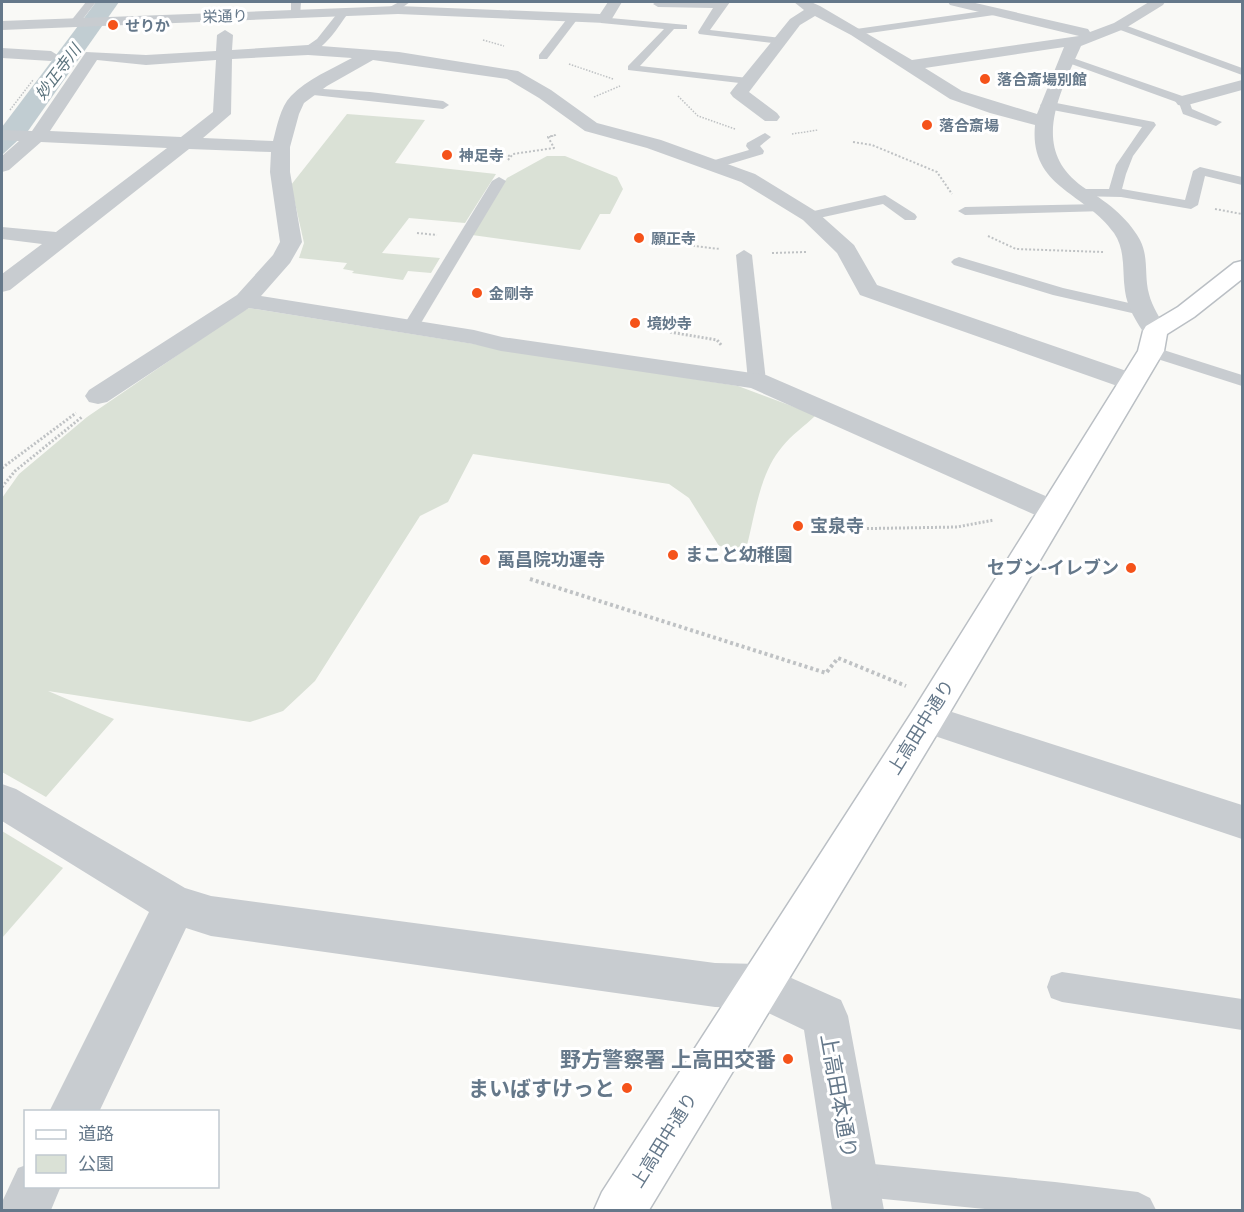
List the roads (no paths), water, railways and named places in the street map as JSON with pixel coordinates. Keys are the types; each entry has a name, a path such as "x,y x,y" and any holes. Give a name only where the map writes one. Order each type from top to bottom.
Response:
{"street":[{"path":"605,19 615,2"},
{"path":"955,2 990,7 1089,38"},
{"path":"1150,331 1137,294 1134,251 1117,222 1062,179 1047,159 1044,113 1074,43 1119,26 1158,2"},
{"path":"771,117 739,93 808,5 856,32 956,95 996,109 1044,113"},
{"name":"栄通り","path":"2,26 105,21 229,9 296,8 346,13 398,6 605,19"},
{"path":"2,285 222,114 224,56 229,9"},
{"path":"908,66 1089,38"},
{"path":"2,166 34,135 92,56 146,60 308,50 399,57 512,75 545,94 591,127 654,144 748,178 810,216 846,250 868,290 1132,382"},
{"path":"2,53 51,56"},
{"path":"98,396 245,300 282,258 291,242 280,172 281,147 290,114 297,100 321,82 368,56"},
{"path":"1184,101 1242,85"},
{"path":"2,135 281,147"},
{"path":"2,233 60,239"},
{"name":"上高田中通り","path":"620,1210 760,986 922,705 1053,511 1132,382 1150,331 1186,312 1239,272"},
{"path":"245,300 474,337 501,344 757,381 1053,511"},
{"path":"922,705 1242,822"},
{"path":"2,801 175,905 211,916 715,985 760,986"},
{"path":"74,1110 175,905"},
{"name":"上高田本通り","path":"760,986 825,1016 856,1195"},
{"path":"24,1210 35,1188"}],"lane":[{"path":"72,22 91,2"},
{"path":"658,4 722,3"},
{"path":"722,3 703,32 782,41"},
{"path":"856,32 990,7"},
{"path":"308,50 321,41 346,13"},
{"path":"543,57 574,17"},
{"path":"605,19 605,21 705,28"},
{"path":"672,26 632,68 748,81"},
{"path":"1119,26 1242,72"},
{"path":"1067,59 1184,101 1187,111 1216,122"},
{"path":"308,92 370,96 443,105"},
{"path":"1044,113 1150,125 1128,153 1116,178 1115,193"},
{"path":"713,165 758,151 752,146 765,137"},
{"path":"1082,193 1115,193 1191,205 1200,171 1242,181"},
{"path":"410,328 499,181"},
{"path":"810,216 885,199 910,217"},
{"path":"965,211 1100,208"},
{"path":"744,255 757,381"},
{"path":"959,262 1059,292 1150,331 1242,381"},
{"path":"1062,987 1242,1015"},
{"path":"856,1195 1055,1199 1138,1210"}],"water":[{"name":"妙正寺川","path":"96,2 119,2 28,131 2,155 2,127"}],"place":[{"name":"せりか","path":"113,25"},
{"name":"落合斎場別館","path":"985,79"},
{"name":"落合斎場","path":"927,125"},
{"name":"神足寺","path":"447,155"},
{"name":"願正寺","path":"639,238"},
{"name":"金剛寺","path":"477,293"},
{"name":"境妙寺","path":"635,323"},
{"name":"宝泉寺","path":"798,526"},
{"name":"まこと幼稚園","path":"673,555"},
{"name":"萬昌院功運寺","path":"485,560"},
{"name":"セブン-イレブン","path":"1131,568"},
{"name":"野方警察署 上高田交番","path":"788,1059"},
{"name":"まいばすけっと","path":"627,1088"}]}
